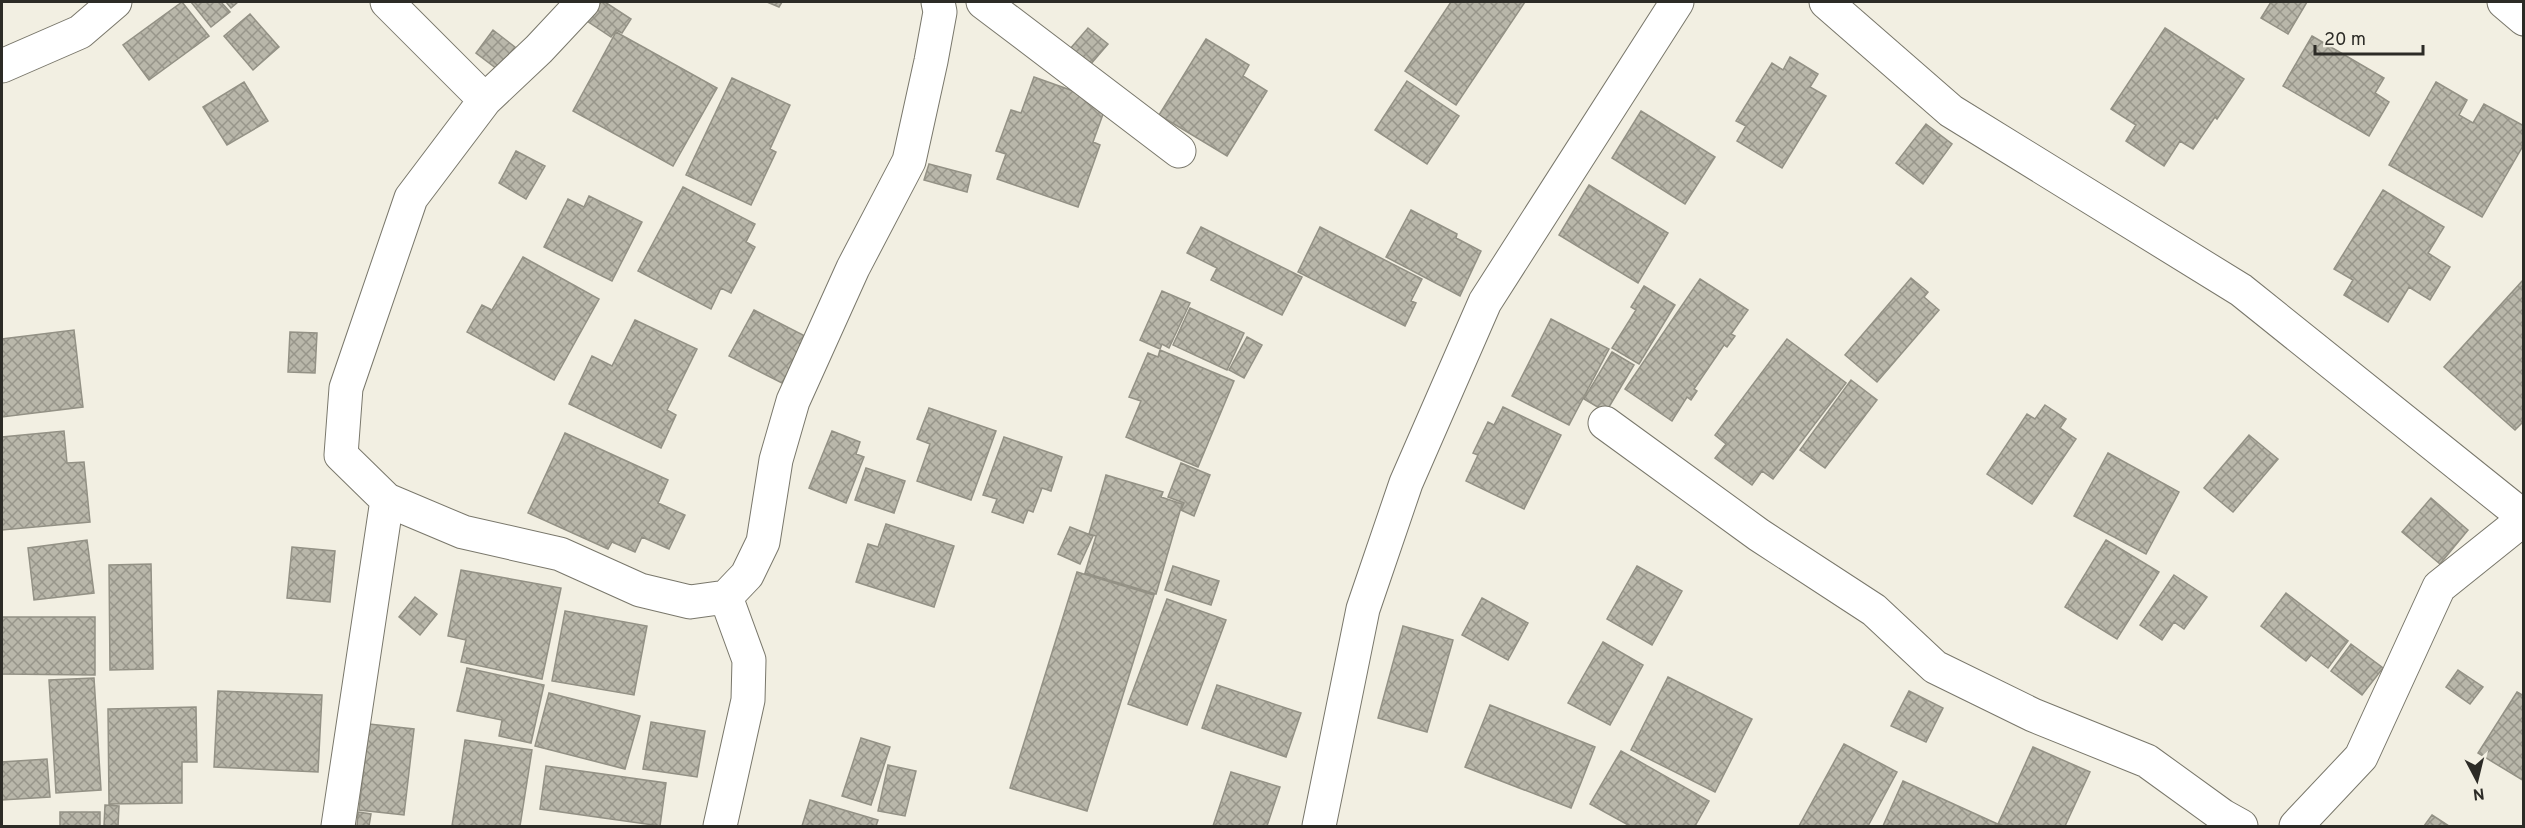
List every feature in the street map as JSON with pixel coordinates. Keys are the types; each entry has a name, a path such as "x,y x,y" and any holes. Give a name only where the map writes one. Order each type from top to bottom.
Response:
{"street":[{"path":"2,66 80,32 115,2"},
{"path":"387,2 485,100"},
{"path":"583,2 539,49 485,100 411,198 346,388 341,455 387,500 463,532 560,554 640,590 690,602 726,597 747,575 763,542 776,460 793,401 853,268 909,161 933,51 940,12 938,2"},
{"path":"983,2 1179,151"},
{"path":"1319,826 1363,609 1406,483 1485,302 1677,2"},
{"path":"1826,2 1951,111 2241,290 2523,518 2439,587 2361,757 2296,826"},
{"path":"2504,2 2523,19"},
{"path":"1605,423 1760,535 1874,610 1935,667 2033,715 2147,761 2223,816 2241,826"},
{"path":"338,826 387,500"},
{"path":"720,826 748,699 749,660 726,597"}],"building":[{"path":"182,2 209,36 149,80 123,45"},
{"path":"191,2 221,2 230,12 211,27"},
{"path":"226,2 238,2 231,8"},
{"path":"601,2 605,2 631,19 622,33 616,30 611,37 587,21"},
{"path":"767,2 782,2 779,7"},
{"path":"1451,2 1525,2 1456,105 1405,71"},
{"path":"2271,2 2307,2 2288,34 2261,18"},
{"path":"250,14 279,47 253,70 224,36"},
{"path":"1088,28 1108,44 1090,65 1070,49"},
{"path":"2165,28 2244,79 2193,149 2180,141 2164,166 2126,141 2136,125 2111,109"},
{"path":"493,30 515,47 497,69 476,53"},
{"path":"616,32 717,88 673,166 573,111"},
{"path":"2312,36 2384,78 2375,93 2389,102 2369,136 2283,86"},
{"path":"1206,39 1249,65 1243,76 1267,91 1227,156 1159,115"},
{"path":"1790,57 1818,74 1810,87 1826,96 1782,168 1737,141 1746,126 1736,121 1772,63 1783,70"},
{"path":"1034,77 1107,103 1093,142 1100,145 1078,207 997,179 1006,154 996,151 1011,110 1021,113"},
{"path":"732,78 790,105 770,149 776,152 751,205 686,175"},
{"path":"1407,81 1459,116 1427,164 1375,130"},
{"path":"244,82 268,121 227,145 203,107"},
{"path":"2436,82 2467,100 2459,115 2473,123 2484,104 2524,126 2524,144 2482,217 2389,165"},
{"path":"1641,111 1715,157 1685,204 1612,158"},
{"path":"1926,124 1952,144 1923,184 1896,163"},
{"path":"516,151 545,166 526,199 499,183"},
{"path":"929,164 971,175 967,192 924,180"},
{"path":"1589,185 1668,233 1638,283 1559,235"},
{"path":"683,187 755,224 746,242 755,247 731,293 721,288 711,309 638,271"},
{"path":"2383,190 2444,227 2428,253 2450,267 2430,300 2409,287 2388,322 2344,295 2353,280 2334,269"},
{"path":"589,196 642,222 612,281 544,247 568,199 584,207"},
{"path":"1411,210 1457,234 1456,238 1481,251 1460,296 1386,257"},
{"path":"1201,227 1302,277 1282,315 1211,280 1217,268 1187,253"},
{"path":"1320,227 1422,279 1411,301 1416,303 1405,326 1298,272"},
{"path":"523,257 599,299 554,380 467,332 482,305 492,310"},
{"path":"1911,278 1928,292 1924,297 1939,310 1877,382 1845,355"},
{"path":"1700,279 1748,310 1731,334 1735,336 1727,347 1724,345 1694,389 1697,391 1691,400 1687,397 1672,421 1625,389"},
{"path":"2524,279 2524,421 2515,430 2444,367"},
{"path":"1644,286 1675,305 1639,364 1612,348 1636,310 1631,307"},
{"path":"1162,291 1190,303 1169,348 1162,344 1160,349 1140,340"},
{"path":"1190,308 1244,333 1227,370 1173,345"},
{"path":"754,310 807,337 782,383 729,356"},
{"path":"1551,319 1609,349 1569,425 1512,396"},
{"path":"635,320 697,349 667,410 676,415 661,448 569,404 592,356 612,366"},
{"path":"74,330 83,407 2,417 2,339"},
{"path":"290,332 317,333 315,373 288,372"},
{"path":"1247,337 1262,345 1244,378 1229,370"},
{"path":"1787,339 1846,383 1773,479 1762,471 1752,485 1715,458 1726,444 1715,435"},
{"path":"1160,350 1234,381 1198,467 1126,437 1141,401 1129,397 1148,353 1158,357"},
{"path":"1612,352 1634,365 1606,412 1584,399"},
{"path":"1851,380 1877,400 1825,468 1800,450"},
{"path":"2045,405 2066,419 2060,428 2076,439 2032,504 1987,474 2027,414 2035,419"},
{"path":"1503,407 1561,435 1524,509 1466,481 1478,455 1473,453 1488,422 1494,425"},
{"path":"929,408 996,431 971,500 917,481 930,444 917,439"},
{"path":"64,431 67,463 84,462 90,522 2,530 2,437"},
{"path":"832,431 860,442 856,454 864,457 846,503 809,488"},
{"path":"565,433 668,480 658,503 685,515 669,549 642,537 635,552 612,542 608,549 528,513"},
{"path":"2249,435 2278,459 2233,512 2204,488"},
{"path":"1004,437 1062,457 1051,491 1042,488 1033,512 1028,510 1023,523 992,512 997,499 983,495"},
{"path":"2108,453 2179,492 2146,554 2074,516"},
{"path":"1181,463 1210,475 1194,516 1181,510 1184,503 1168,497"},
{"path":"866,468 905,481 894,513 855,500"},
{"path":"1106,475 1163,492 1161,497 1182,504 1156,594 1085,573 1096,536 1089,534"},
{"path":"2431,498 2468,530 2440,564 2402,532"},
{"path":"886,524 954,546 934,607 856,582 868,544 878,547"},
{"path":"1070,527 1093,536 1080,564 1058,554"},
{"path":"87,540 94,593 34,600 28,548"},
{"path":"2106,540 2159,572 2117,639 2065,607"},
{"path":"292,547 335,551 330,602 287,598"},
{"path":"151,564 153,669 110,670 109,565"},
{"path":"1173,566 1219,581 1211,605 1165,590"},
{"path":"1637,566 1682,591 1652,645 1607,619"},
{"path":"461,570 561,588 542,679 461,662 466,640 448,636"},
{"path":"1077,572 1154,595 1087,811 1010,788"},
{"path":"2174,575 2207,597 2184,629 2174,622 2162,640 2140,625"},
{"path":"2286,593 2348,641 2328,668 2311,655 2306,661 2261,626"},
{"path":"415,597 437,614 420,635 399,617"},
{"path":"1482,598 1528,623 1508,660 1462,635"},
{"path":"1167,599 1226,620 1187,725 1128,704"},
{"path":"565,611 647,626 634,695 552,681"},
{"path":"2,617 95,617 95,675 2,674"},
{"path":"1403,626 1453,640 1427,732 1378,718"},
{"path":"1603,642 1643,665 1610,725 1568,703"},
{"path":"2351,644 2383,668 2362,695 2331,671"},
{"path":"467,668 544,685 531,743 499,736 502,720 457,711"},
{"path":"2458,670 2483,687 2470,704 2446,687"},
{"path":"1668,677 1752,719 1715,792 1631,750"},
{"path":"94,678 101,790 56,793 49,680"},
{"path":"1217,685 1301,713 1286,757 1202,728"},
{"path":"218,691 322,695 318,772 214,767"},
{"path":"1909,691 1943,708 1926,742 1891,726"},
{"path":"2517,692 2524,696 2524,781 2478,753"},
{"path":"549,693 640,716 625,769 535,746"},
{"path":"1490,705 1595,747 1571,808 1465,767"},
{"path":"196,707 197,762 182,762 182,803 109,804 108,709"},
{"path":"651,722 705,731 697,777 643,769"},
{"path":"369,724 414,729 404,815 359,810"},
{"path":"861,738 890,747 871,805 842,796"},
{"path":"465,740 532,750 520,826 452,826"},
{"path":"1844,744 1897,772 1868,826 1799,826"},
{"path":"2033,747 2090,772 2065,826 2004,826 1998,824"},
{"path":"1621,751 1709,801 1695,826 1630,826 1590,804"},
{"path":"47,759 50,797 2,800 2,762"},
{"path":"888,765 916,771 905,816 878,811"},
{"path":"546,766 666,783 660,826 540,809"},
{"path":"1231,772 1280,787 1267,826 1213,826"},
{"path":"1903,781 2002,826 1883,826"},
{"path":"810,800 878,820 876,826 802,826"},
{"path":"105,805 119,806 118,826 104,826"},
{"path":"60,812 100,812 100,826 60,826"},
{"path":"358,812 371,814 369,826 357,826"},
{"path":"2432,815 2449,826 2424,826"}]}
